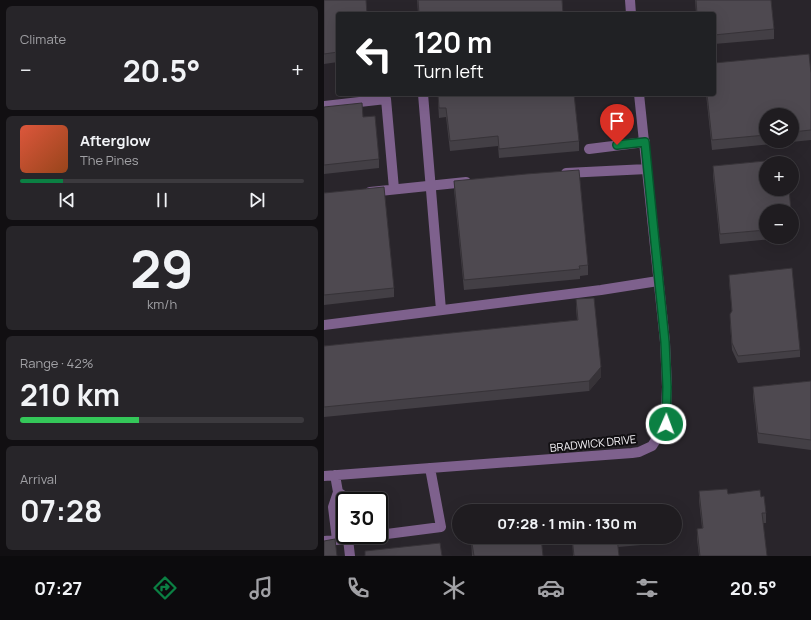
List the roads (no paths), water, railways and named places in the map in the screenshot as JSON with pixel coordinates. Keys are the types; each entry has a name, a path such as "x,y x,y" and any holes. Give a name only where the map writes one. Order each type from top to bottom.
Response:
{"street":[{"path":"630,0 631,12"},
{"path":"423,96 441,310"},
{"name":"BRADWICK DRIVE","path":"324,476 639,452 652,446 666,424 667,387 665,342 640,96"},
{"path":"324,106 386,99 394,189"},
{"path":"589,148 645,142"},
{"path":"560,174 647,168"},
{"path":"363,192 473,181"},
{"path":"324,325 601,290 658,281"},
{"path":"388,534 440,526 430,468"},
{"path":"335,475 338,492"},
{"path":"336,498 333,507 336,532"},
{"path":"324,541 336,540"},
{"path":"350,556 352,544"}]}
